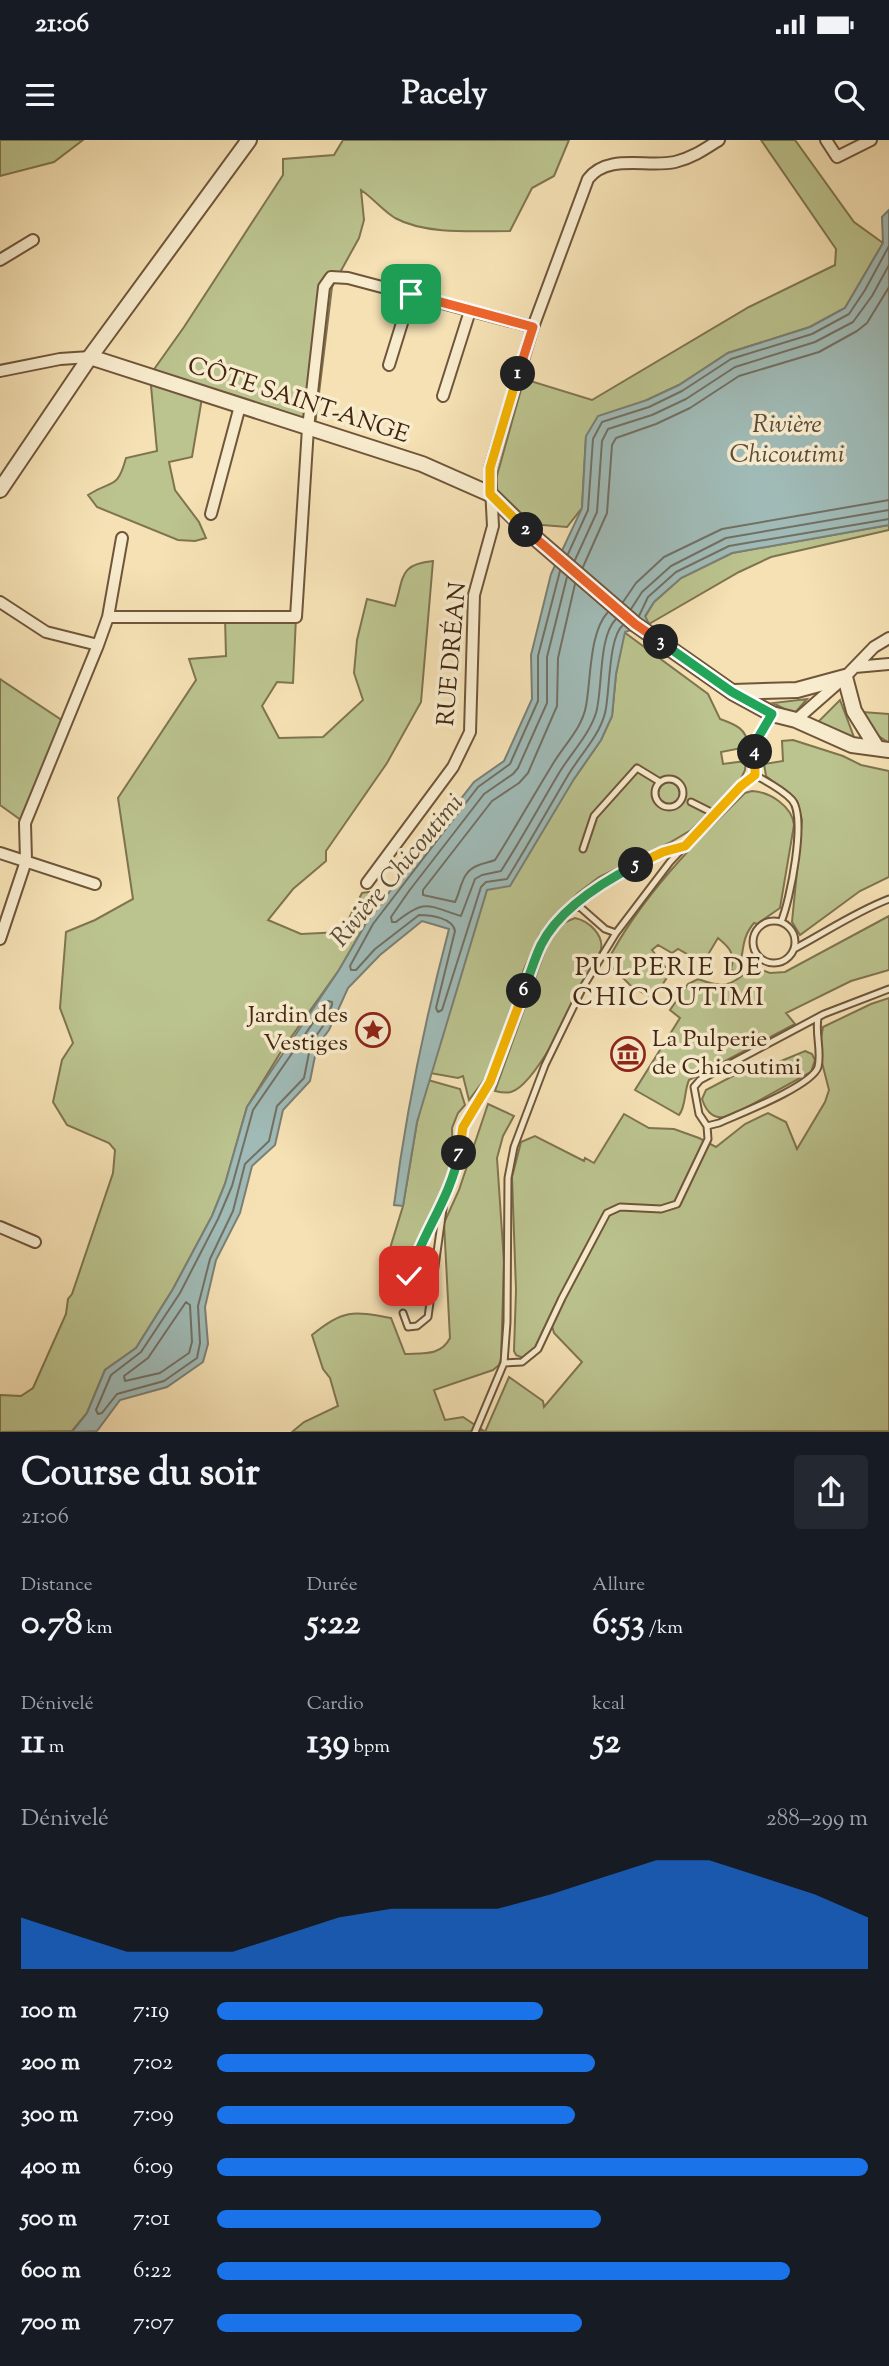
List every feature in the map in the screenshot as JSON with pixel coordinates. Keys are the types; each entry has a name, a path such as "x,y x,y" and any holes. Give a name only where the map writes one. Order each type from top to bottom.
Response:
{"street":[{"path":"0,489 90,357 248,140"},
{"name":"RUE DRÉAN","path":"367,883 453,767 470,732 474,594 493,526 490,468 533,327 587,179 594,170 606,165 675,162 700,153 719,140"},
{"path":"826,140 837,157 871,140"},
{"path":"0,260 33,240"},
{"path":"108,617 296,617 308,428 324,287 331,277 348,278 533,327"},
{"path":"389,365 411,294"},
{"path":"443,396 470,311"},
{"path":"0,371 60,359 90,357"},
{"name":"CÔTE SAINT-ANGE","path":"90,357 422,464 490,494"},
{"path":"211,514 240,406"},
{"path":"490,494 533,536 635,624 732,692 772,714 796,720 852,745 883,749"},
{"path":"0,939 26,861 25,823 108,617 122,538"},
{"path":"0,602 46,632 98,645"},
{"path":"796,720 874,647 889,638"},
{"path":"732,692 797,690 850,672 889,664"},
{"path":"850,672 854,712 883,749"},
{"path":"0,853 95,884"},
{"path":"0,1227 35,1242"}],"lane":[{"path":"755,775 755,743 772,714"},
{"path":"583,849 594,816 637,768 660,782 672,778 682,785 684,791 680,803 675,806 662,806 655,793 660,782"},
{"path":"475,1432 504,1363 507,1322 508,1178 514,1147 545,1065 583,987 616,933 685,846 741,786 755,775"},
{"path":"755,775 793,800 799,814 799,832 786,911 781,922"},
{"path":"691,802 715,814"},
{"path":"409,1276 456,1168 463,1127 490,1082 541,945 556,923 572,908 616,876 657,855 685,846"},
{"path":"794,949 794,936 787,925 781,922 774,921 760,926 753,938 755,952 765,961 772,963 785,960 794,949 861,910 889,899"},
{"path":"572,908 580,907 605,929 616,933"},
{"path":"504,1363 522,1362 538,1349 562,1297 607,1213 620,1207 661,1209 677,1204 708,1139 707,1126 699,1114 694,1087 700,1080 818,1018 889,989"},
{"path":"707,1126 792,1090 814,1074 818,1059 818,1018"},
{"path":"402,1313 408,1327 417,1326 428,1317 447,1192"}],"green space":[{"path":"0,140 83,140 54,162 0,176"},
{"path":"343,140 569,140 554,176 532,188 510,231 451,231 421,227 395,218 361,190 364,220 359,238 332,287 315,426 203,392 192,457 169,462 175,490 199,522 206,538 195,541 178,540 97,507 88,495 113,483 120,475 126,458 157,451 150,375 283,175 283,159 334,155"},
{"path":"761,140 795,140 854,222 883,243 845,308 810,327 728,353 679,385 647,400 586,436 582,508 567,527 530,524 504,501 494,486 524,379 592,400 749,307 835,265 836,249"},
{"path":"889,525 889,530 771,557 739,572 649,624 645,617 654,602 681,578 732,553"},
{"path":"433,561 421,702 387,763 326,851 326,861 293,889 268,920 301,934 342,932 362,893 369,892 368,920 339,970 282,1050 247,1107 225,1184 212,1216 173,1289 136,1348 105,1370 87,1413 72,1431 0,1432 0,1395 21,1396 33,1388 66,1314 68,1299 113,1173 115,1150 109,1143 67,1125 53,1102 62,1060 73,1043 60,1008 66,932 133,899 118,798 196,680 189,659 226,656 225,618 296,617 293,683 277,682 262,706 279,738 323,737 363,700 354,673 357,640 367,599 395,606 408,569"},
{"path":"624,632 708,694 720,719 735,725 743,732 747,747 721,752 723,764 746,761 745,770 740,781 691,830 599,877 578,893 540,934 524,969 493,1068 469,1100 463,1076 458,1078 430,1073 487,889 574,779 601,740 612,716"},
{"path":"0,679 66,723 25,823 0,805"},
{"path":"807,699 794,714 773,703"},
{"path":"840,700 854,737 817,723"},
{"path":"862,712 889,714 889,743 877,735"},
{"path":"793,740 843,756 861,765 889,771 889,877 860,891 800,935 792,922 802,820 797,801 766,776 764,764 783,761 782,741"},
{"path":"752,791 779,801 789,812 794,825 780,908 757,924 754,923 745,940 739,970 735,973 731,969 733,959 730,951 718,938 703,963 678,949 672,953 658,945 652,950 670,973 653,999 630,985 607,962 635,916 669,872 745,793"},
{"path":"889,916 889,970 851,981 786,1013 795,1024 689,1080 679,1115 635,1090 680,1018 670,1010 688,984 698,979 728,984 753,967 770,973 785,972"},
{"path":"575,918 585,922 598,934 601,950 561,1029 535,1071 511,1092 495,1091 548,942 563,923"},
{"path":"889,998 889,1431 485,1432 509,1377 543,1401 544,1407 582,1362 554,1333 550,1319 534,1350 523,1358 514,1351 516,1290 512,1177 521,1142 535,1136 584,1161 585,1158 594,1163 624,1114 649,1128 674,1129 716,1147 745,1124 768,1113 786,1122 797,1149 825,1102 829,1090 819,1051 823,1027"},
{"path":"805,1051 812,1054 815,1060 811,1072 729,1117 715,1116 706,1108 702,1099 706,1090 748,1068 756,1076 772,1070 776,1063"},
{"path":"428,1080 460,1089 465,1105 458,1113 452,1128 453,1169 435,1221 426,1232 409,1276 418,1279 380,1281 403,1206 417,1122"},
{"path":"488,1104 514,1116 503,1136 497,1158 504,1262 501,1359 493,1370 434,1390 445,1420 463,1417 484,1431 292,1432 304,1422 338,1406 330,1378 323,1369 312,1335 332,1320 357,1313 391,1318 405,1354 437,1351 450,1338 444,1223 459,1190"}],"water":[{"name":"Rivière Chicoutimi","path":"889,210 889,525 732,553 681,578 654,602 645,616 649,624 625,632 616,674 612,716 601,740 574,779 510,886 487,890 417,1122 403,1206 394,1205 404,1135 424,1032 449,929 422,921 380,955 348,988 329,1030 317,1046 310,1081 283,1110 275,1145 252,1166 240,1213 216,1260 205,1307 208,1344 203,1362 167,1387 120,1400 97,1431 72,1432 87,1413 105,1370 136,1348 173,1289 212,1216 225,1184 247,1107 339,970 368,920 396,882 474,782 504,761 532,699 531,655 551,574 582,508 586,436 598,416 647,400 679,385 728,353 810,327 845,308 883,243 882,217"}],"place":[{"name":"Jardin des Vestiges","path":"373,1030"},
{"name":"La Pulperie de Chicoutimi","path":"628,1054"}],"district":[{"name":"PULPERIE DE CHICOUTIMI","path":"669,983"}],"route":[{"path":"409,1276 414,1259 456,1168 463,1127 490,1082 541,945 561,918 616,876 657,855 685,846 741,786 755,775 755,743 772,714 732,692 635,624 533,536 490,494 490,468 533,327 411,294"}]}
